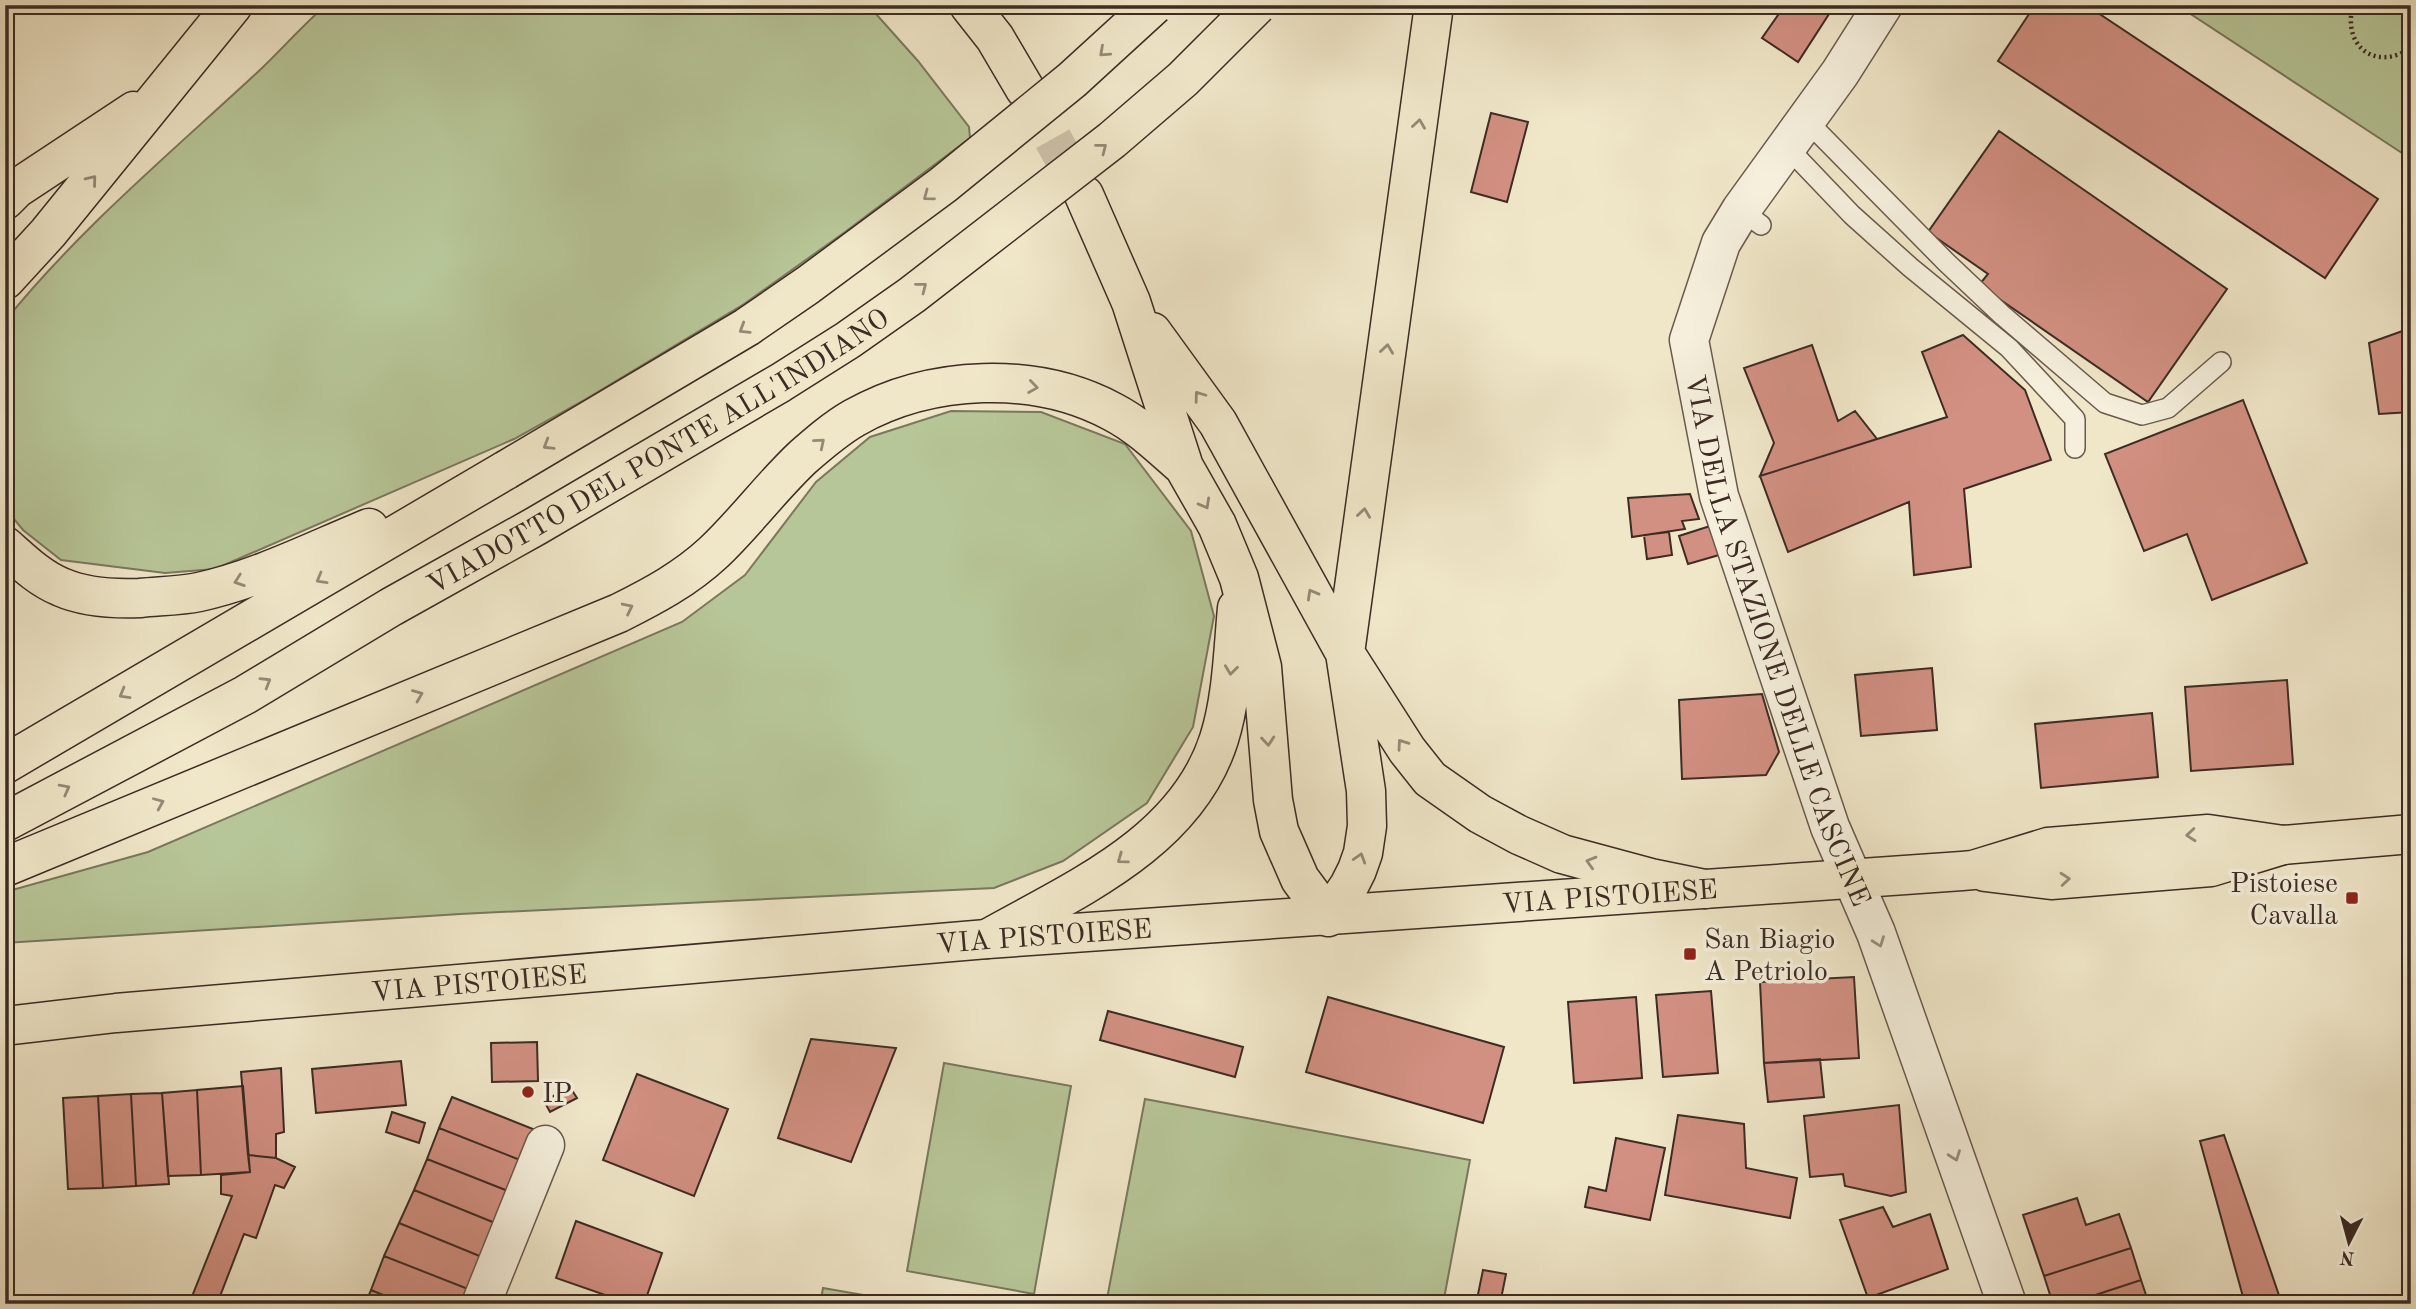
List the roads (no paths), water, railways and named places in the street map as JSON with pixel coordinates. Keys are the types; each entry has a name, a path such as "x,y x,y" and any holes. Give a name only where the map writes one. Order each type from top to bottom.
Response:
{"main road":[{"path":"5,280 48,233 233,5"},
{"path":"969,5 995,38 1026,89"},
{"name":"VIADOTTO DEL PONTE ALL'INDIANO","path":"5,764 747,327 943,185 1051,97 1154,5"},
{"name":"VIADOTTO DEL PONTE ALL'INDIANO","path":"5,822 245,695 391,607 536,526 780,383 848,340 912,295 1112,140 1183,79 1257,5"},
{"path":"1084,195 1131,302 1184,467 1217,524 1239,578 1262,667 1273,800 1279,831 1300,879 1328,917 1357,870 1367,827 1366,791 1345,653 1434,5"},
{"path":"11,194 165,91"},
{"path":"1131,302 1218,423 1345,653 1407,750 1430,779 1480,814 1562,854 1651,878 1706,888"},
{"path":"5,867 659,593 712,554 802,457 834,431 871,410 905,396 936,388 989,384 1034,387 1062,393 1092,402 1130,421 1184,467"},
{"path":"5,546 46,580 80,593 118,599 196,593 261,573 506,470"},
{"path":"987,940 1102,874 1138,848 1191,797 1210,761 1226,712 1239,578"},
{"name":"VIA PISTOIESE","path":"5,1026 116,1013 566,973 987,940 1973,870 2048,847 2182,836 2208,834 2283,845 2411,834"},
{"name":"VIA PISTOIESE","path":"5,1004 116,1013"}],"street":[{"name":"VIA DELLA STAZIONE DELLE CASCINE","path":"1883,5 1840,73 1796,133 1751,217 1721,243 1689,340 1719,496 1830,827 1876,933 2007,1304"},
{"path":"481,1304 545,1145"}],"lane":[{"path":"1796,133 2105,403 2142,415 2168,408 2221,362"},
{"path":"1796,133 1852,215 1910,267 2009,348 2075,419 2075,448"}],"tunnel":[{"path":"1025,89 1084,195"}],"place":[{"name":"Pistoiese Cavalla","path":"2352,898"},
{"name":"San Biagio A Petriolo","path":"1690,954"},
{"name":"IP","path":"528,1092"}]}
